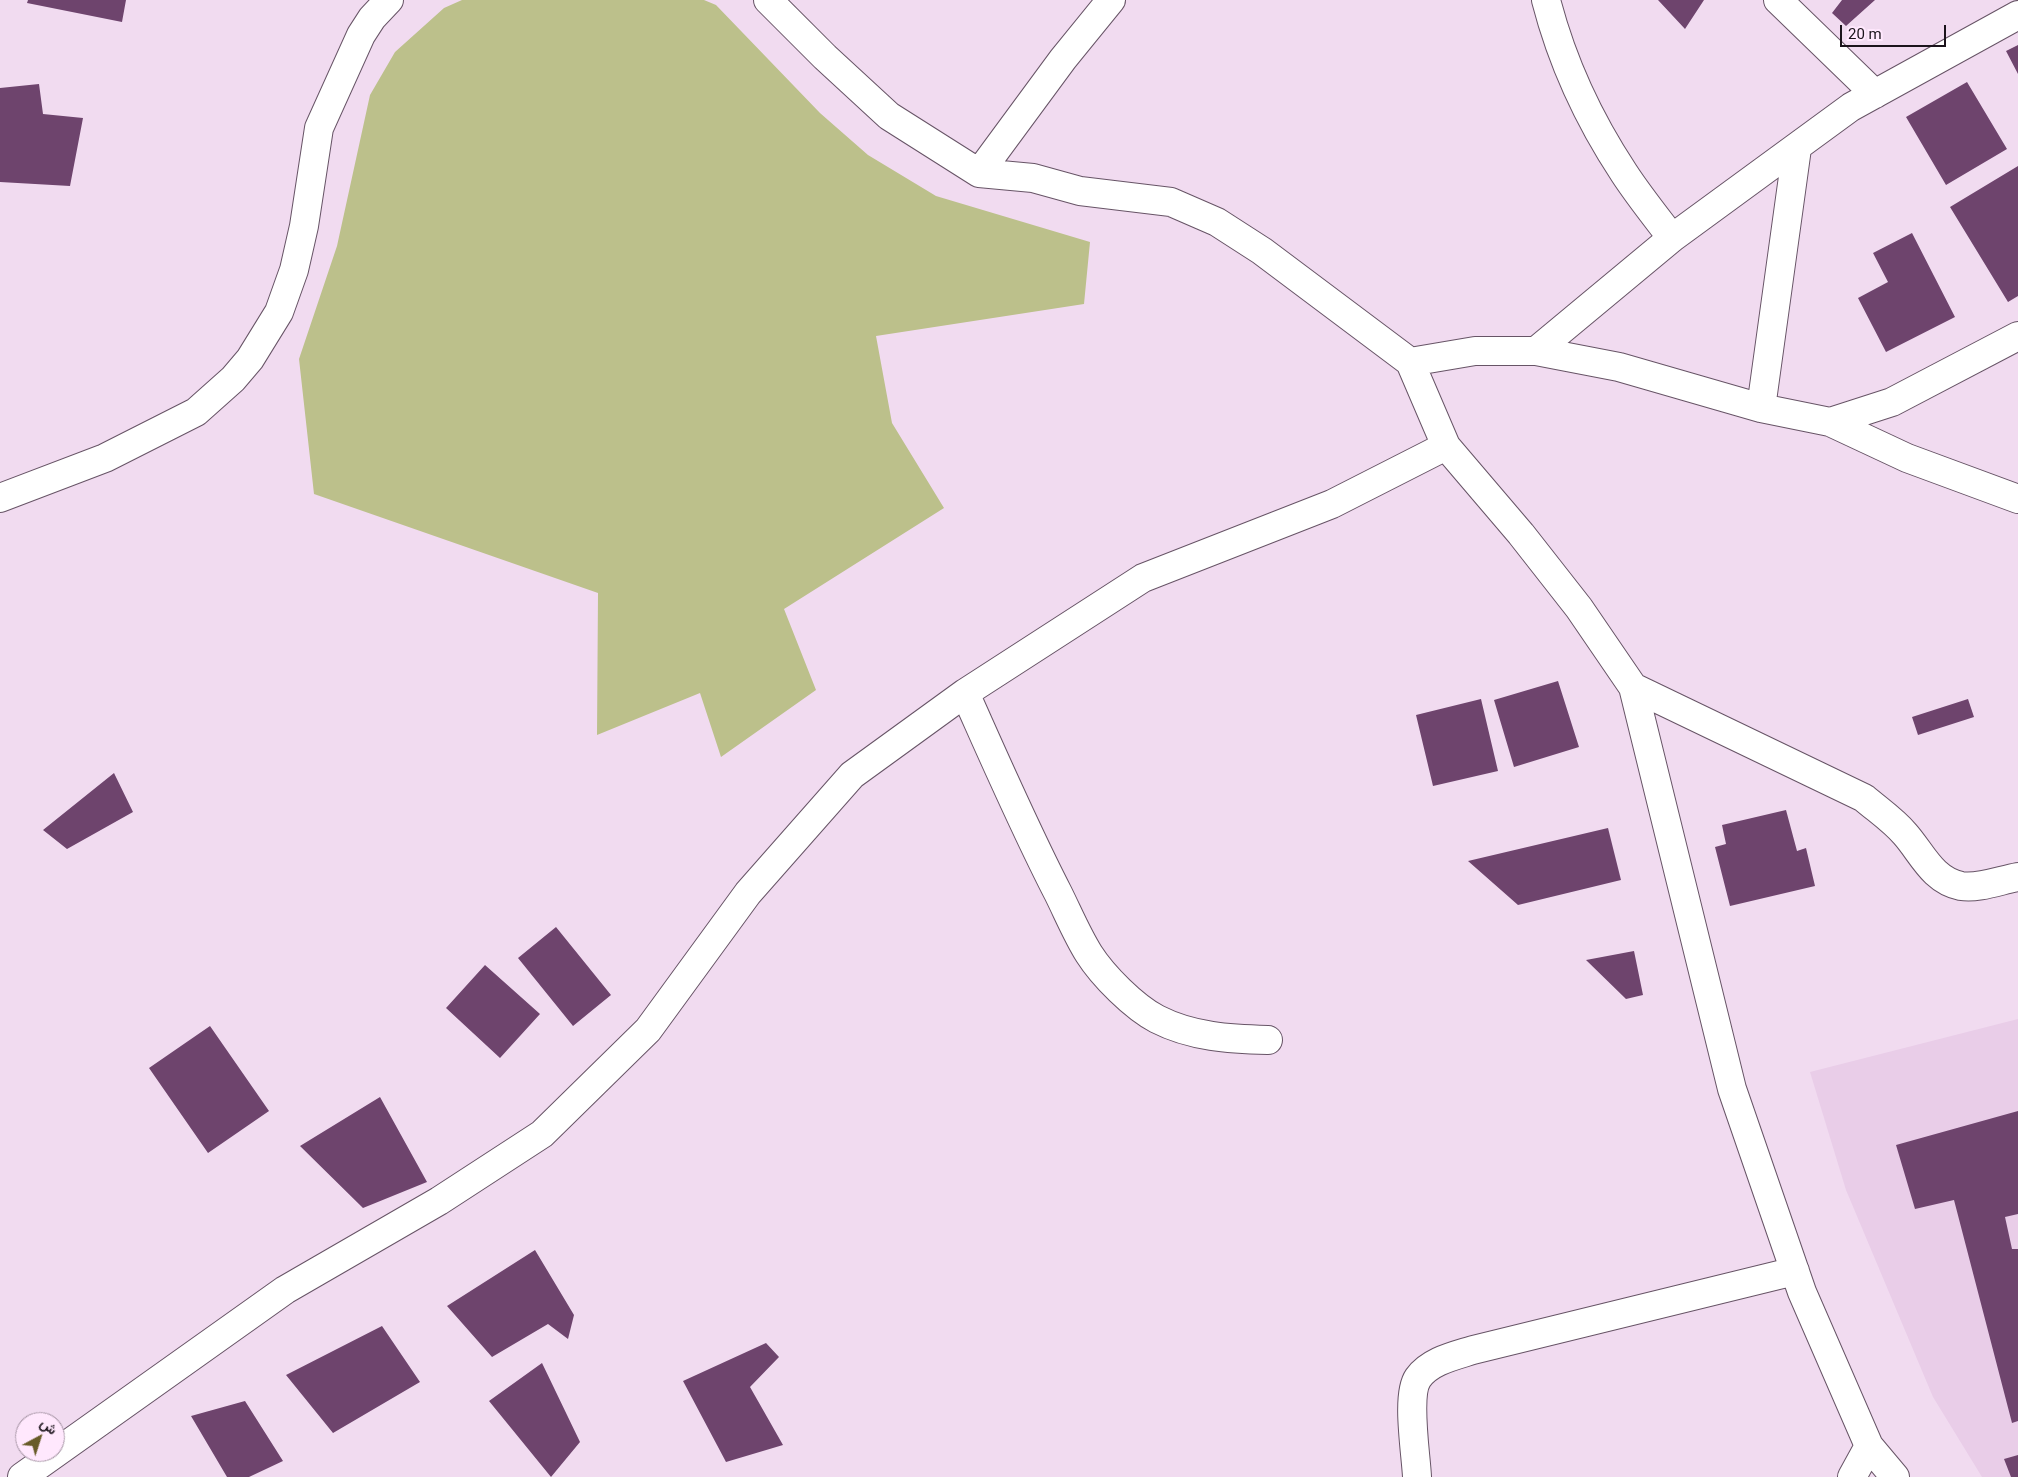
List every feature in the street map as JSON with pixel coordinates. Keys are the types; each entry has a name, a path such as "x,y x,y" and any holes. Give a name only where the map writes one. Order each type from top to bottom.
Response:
{"street":[{"path":"0,498 105,458 196,412 232,379 250,359 279,312 294,270 304,226 319,128 361,35 372,18 389,0"},
{"path":"768,0 888,116 979,173 1033,178 1080,191 1171,202 1217,222 1262,251 1410,362 1446,446 1521,534 1579,608 1632,687 1732,1089 1802,1292 1869,1446 1895,1477"},
{"path":"979,173 1063,59 1111,0"},
{"path":"1546,0 1554,31 1566,63 1590,116 1624,174 1672,238"},
{"path":"1778,0 1875,94"},
{"path":"1536,350 1672,238 1851,107 2018,15"},
{"path":"1761,408 1797,148"},
{"path":"1830,422 1892,402 2018,336"},
{"path":"1410,362 1475,351 1536,350 1619,367 1761,408 1830,422 1906,458 2018,499"},
{"path":"22,1477 285,1290 439,1200 542,1134 648,1030 748,893 852,775 965,693 1143,578 1332,504 1446,446"},
{"path":"1632,687 1864,798 1906,835 1930,868 1960,886 1972,886 2018,877"},
{"path":"965,693 1026,830 1090,954 1118,989 1136,1005 1155,1018 1175,1028 1233,1039 1268,1040"},
{"path":"1417,1477 1412,1409 1413,1387 1419,1376 1434,1364 1472,1350 1795,1271"},
{"path":"1852,1477 1869,1446"}],"shaded area":[{"path":"2018,1019 2018,1477 1982,1477 1933,1397 1846,1190 1810,1072"}],"green space":[{"path":"462,0 704,0 716,5 820,113 868,155 936,196 1090,242 1084,304 876,336 892,423 944,508 784,609 816,690 721,757 700,693 597,735 598,593 314,494 299,359 337,246 370,95 395,52 444,8"}],"building":[{"path":"28,0 126,0 122,22 27,3"},
{"path":"1658,0 1704,0 1685,29"},
{"path":"1842,0 1875,0 1846,26 1832,13"},
{"path":"2018,45 2018,74 2006,51"},
{"path":"1967,82 2007,149 1946,185 1906,117"},
{"path":"39,84 43,114 83,118 70,186 0,182 0,88"},
{"path":"2018,166 2018,296 2008,302 1950,207"},
{"path":"1912,233 1955,317 1886,352 1858,298 1888,282 1873,253"},
{"path":"1558,681 1579,747 1514,767 1494,700"},
{"path":"1481,699 1498,771 1433,786 1416,715"},
{"path":"1968,699 1974,717 1918,735 1912,717"},
{"path":"114,773 133,812 67,849 43,830"},
{"path":"1786,810 1797,851 1806,848 1815,886 1730,906 1715,847 1726,844 1722,825"},
{"path":"1608,828 1621,880 1518,905 1468,861"},
{"path":"556,927 611,995 573,1026 518,958"},
{"path":"1634,951 1643,995 1626,999 1586,960"},
{"path":"485,965 540,1014 500,1058 446,1008"},
{"path":"210,1026 269,1111 208,1153 149,1068"},
{"path":"380,1097 427,1182 363,1208 300,1146"},
{"path":"2018,1111 2018,1214 2005,1217 2012,1249 2018,1249 2018,1421 2012,1423 1954,1200 1915,1209 1896,1145"},
{"path":"535,1250 574,1315 568,1339 548,1324 492,1357 447,1306"},
{"path":"382,1326 420,1382 333,1433 286,1375"},
{"path":"766,1343 779,1357 750,1387 783,1445 726,1462 683,1381"},
{"path":"542,1363 580,1442 551,1477 489,1401"},
{"path":"245,1401 283,1461 249,1477 227,1477 191,1416"},
{"path":"2018,1455 2018,1477 2011,1477 2004,1459"}]}
